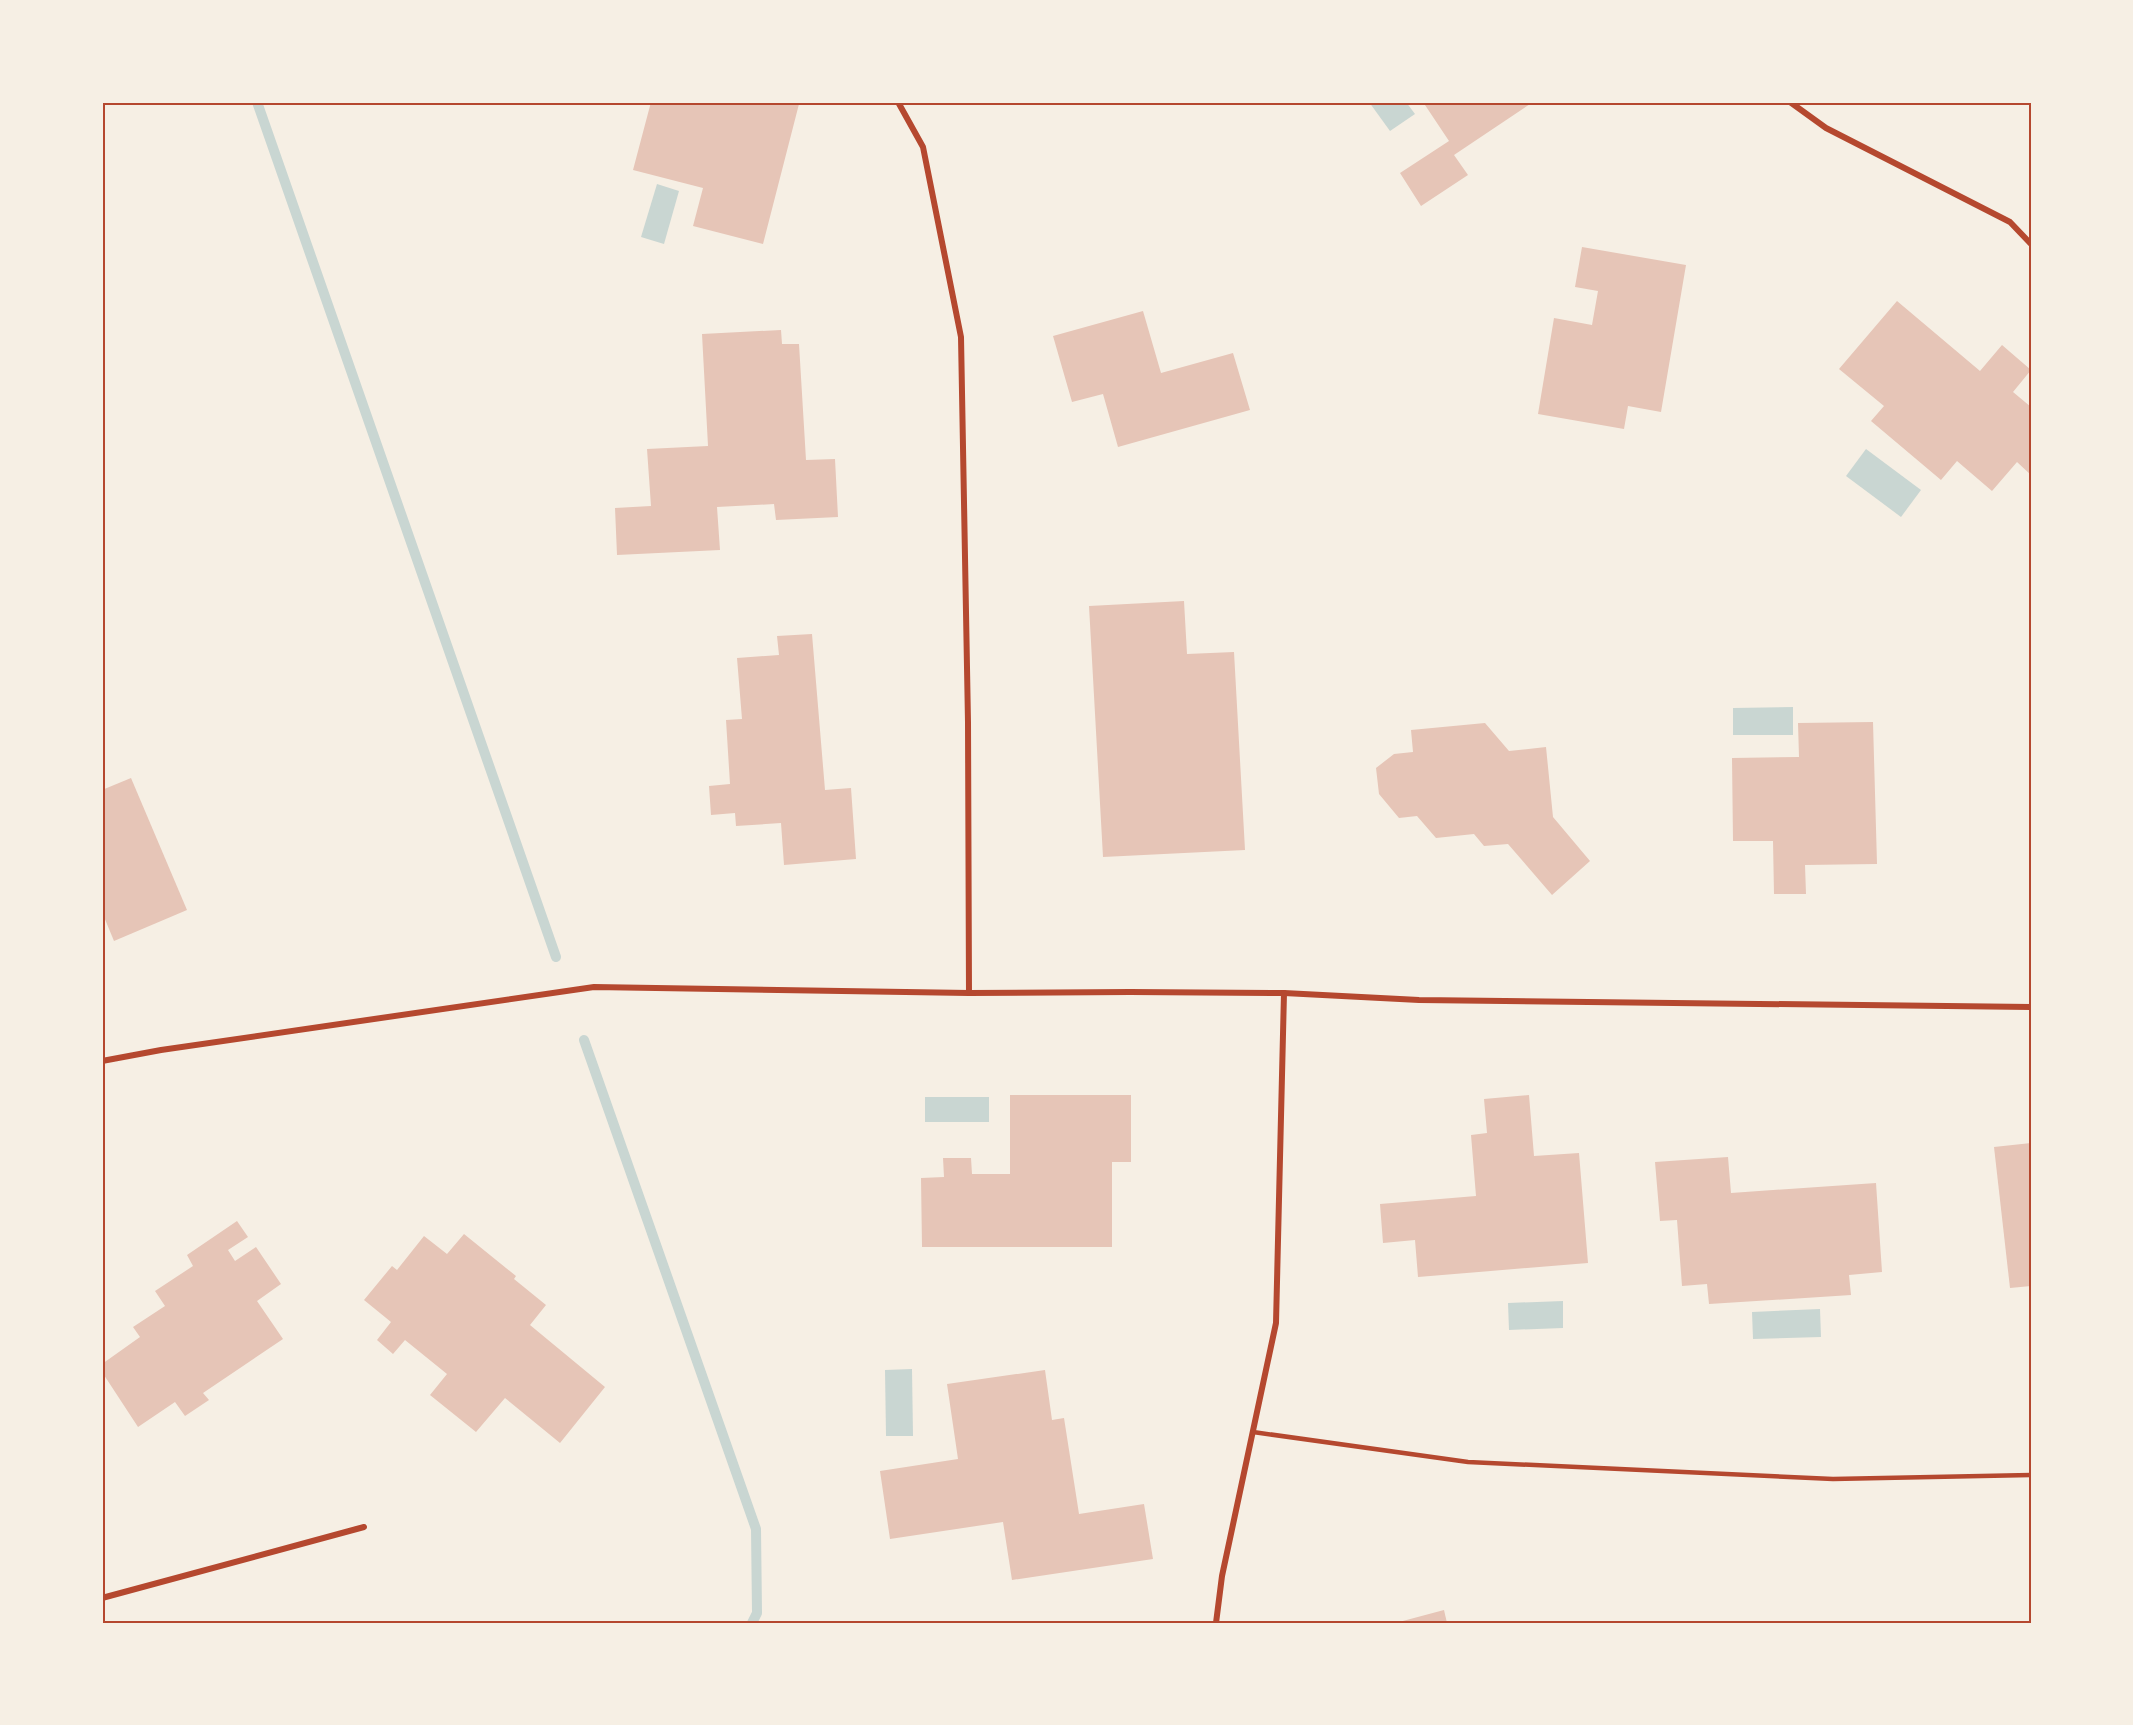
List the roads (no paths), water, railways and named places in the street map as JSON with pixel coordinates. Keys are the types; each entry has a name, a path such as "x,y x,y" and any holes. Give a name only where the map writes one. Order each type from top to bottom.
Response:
{"street":[{"path":"898,102 923,147 961,337 968,722 969,993"},
{"path":"1790,102 1826,128 2010,222 2031,244"},
{"path":"102,1061 161,1050 594,987 969,993 1284,993 1419,1000 2031,1007"},
{"path":"1216,1623 1222,1576 1276,1323 1284,993"},
{"path":"102,1598 364,1527"}],"lane":[{"path":"1253,1432 1468,1462 1833,1479 2031,1475"}],"waterway":[{"path":"257,102 556,957"},
{"path":"584,1040 756,1529 757,1613 752,1623"}]}
